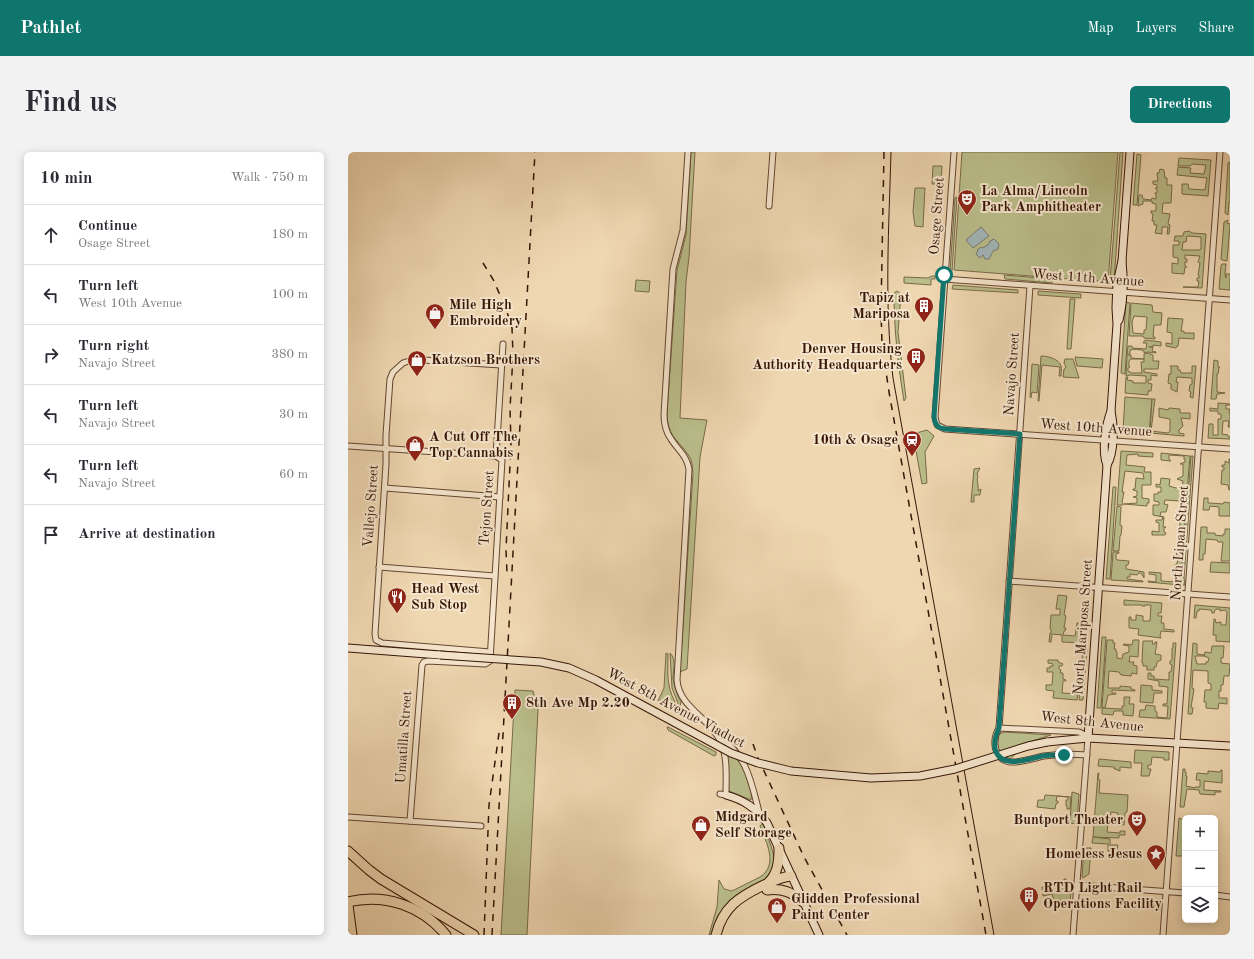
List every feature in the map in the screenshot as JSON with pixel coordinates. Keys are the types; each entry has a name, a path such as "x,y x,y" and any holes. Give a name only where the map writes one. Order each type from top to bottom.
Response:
{"highway":[{"path":"716,935 720,922 731,906 740,898 768,883 775,875 779,862 779,848"},
{"path":"348,851 381,879 474,935"},
{"path":"756,889 779,878 791,876"},
{"path":"721,935 729,916 739,905 748,899 781,884 791,876"},
{"path":"767,890 779,889 787,891 803,902"},
{"path":"352,935 348,904 373,899 392,901 406,905 430,919 446,935"}],"main road":[{"name":"North Mariposa Street","path":"1088,738 1107,464 1104,458 1109,440 1107,421 1111,411 1117,324 1122,308 1120,292 1124,278 1122,261 1130,152"},
{"name":"West 8th Avenue Viaduct","path":"348,648 541,662 569,668 596,680 731,753 766,766 798,772 871,778 920,776 955,769 1028,746 1047,742 1088,738"},
{"name":"West 8th Avenue","path":"1088,738 1230,746"},
{"path":"723,795 746,803 758,812 767,823 818,935"}],"street":[{"path":"688,152 683,230 674,269 664,414 667,433 670,439 684,455 689,469 677,682 679,691 686,703 717,735 732,747 743,761 752,785 758,812"},
{"path":"769,206 773,152"},
{"name":"Osage Street","path":"937,425 934,417 954,152"},
{"name":"North Lipan Street","path":"1164,935 1220,152"},
{"name":"West 11th Avenue","path":"944,279 1230,300"},
{"name":"Navajo Street","path":"1030,286 999,728 995,748 1000,757 1006,761 1014,762 1054,755 1087,755"},
{"name":"Tejon Street","path":"490,652 502,463 502,460 496,456 503,344"},
{"name":"Vallejo Street","path":"490,652 387,644 378,642 374,634 385,488 390,382 393,372 403,363 412,360 501,365"},
{"name":"West 10th Avenue","path":"937,425 945,429 1230,449"},
{"path":"348,446 496,456"},
{"path":"385,488 500,496"},
{"path":"379,567 495,576"},
{"path":"1009,582 1230,598"},
{"name":"Umatilla Street","path":"410,821 421,667 424,662 431,661 485,664 490,661 490,652"},
{"name":"West 8th Avenue","path":"999,728 1079,732 1088,738"},
{"path":"717,735 724,752 723,795"},
{"name":"North Mariposa Street","path":"1073,935 1088,738"},
{"path":"348,817 481,826"},
{"path":"1077,885 1182,893"},
{"path":"1218,896 1230,897"}],"green space":[{"path":"691,152 695,152 689,257 686,282 680,418 707,420 700,457 687,669 680,672 693,474 691,460 672,434 667,414 677,270 686,235"},
{"path":"962,152 1118,152 1108,282 954,270"},
{"path":"1120,152 1123,152 1114,282 1110,281"},
{"path":"1137,154 1141,155 1137,205 1133,205"},
{"path":"1179,158 1211,160 1208,196 1182,194 1182,184 1188,184 1189,189 1205,190 1207,178 1177,175 1178,167 1191,168 1190,173 1204,174 1206,165 1193,164 1190,166 1178,166"},
{"path":"1230,162 1230,202 1228,215 1225,213 1228,163"},
{"path":"933,166 942,166 941,184 932,184"},
{"path":"1160,169 1164,170 1165,178 1167,178 1167,185 1172,185 1171,203 1163,203 1162,213 1170,214 1168,224 1170,225 1169,234 1167,234 1168,227 1162,227 1162,234 1155,233 1157,225 1154,225 1154,221 1152,221 1153,214 1151,211 1156,211 1156,204 1152,203 1152,201 1143,201 1143,204 1138,206 1139,195 1142,195 1143,199 1156,199 1155,193 1157,193 1157,190 1155,188 1157,188 1157,185 1153,184 1153,181 1158,181 1157,173 1159,173"},
{"path":"915,188 925,188 923,227 915,226 913,212"},
{"path":"957,197 952,271 950,271 955,198"},
{"path":"1228,220 1227,223 1230,224 1230,226 1227,261 1221,259 1224,222"},
{"path":"1189,231 1192,233 1206,234 1202,288 1183,287 1198,287 1199,281 1197,281 1197,278 1199,278 1200,263 1198,262 1200,256 1185,255 1187,262 1185,262 1185,266 1187,267 1185,267 1184,274 1172,273 1172,263 1178,264 1178,258 1173,257 1173,245 1179,245 1179,241 1174,241 1175,236 1183,236 1184,232","holes":["1187,236 1201,237 1201,249 1182,250 1183,242 1186,242"]},
{"path":"1222,264 1226,264 1225,274 1226,278 1226,274 1230,274 1230,290 1219,289"},
{"path":"1004,275 1053,279 1052,283 1005,279"},
{"path":"935,276 935,279 931,279 931,285 904,283 904,277 928,278"},
{"path":"636,280 650,281 649,292 635,291"},
{"path":"953,285 1018,290 1018,293 952,289"},
{"path":"897,291 901,294 898,332 906,398 904,401 898,361 895,320 894,293"},
{"path":"1038,291 1081,294 1081,298 1038,295"},
{"path":"1070,299 1075,299 1071,349 1067,349"},
{"path":"1126,302 1130,303 1125,374 1121,373"},
{"path":"1131,303 1152,305 1153,312 1162,313 1161,325 1154,325 1153,337 1155,337 1155,339 1144,338 1142,336 1129,336","holes":["1134,316 1147,317 1146,330 1144,330 1144,334 1133,333 1132,322"]},
{"path":"1168,318 1183,319 1181,331 1184,331 1184,333 1194,333 1194,339 1179,338 1178,346 1176,348 1166,346 1166,343 1172,344 1172,333 1167,332"},
{"path":"1145,340 1161,342 1161,346 1153,345 1152,351 1156,353 1144,353 1143,350 1135,349 1130,350 1130,354 1127,354 1128,346 1132,346 1132,348 1146,349 1147,343 1143,343"},
{"path":"1147,353 1153,355 1153,361 1159,361 1158,369 1144,369 1144,372 1157,374 1157,376 1151,375 1151,380 1148,380 1148,383 1152,384 1151,391 1148,391 1148,395 1125,393 1126,377 1128,377 1127,380 1133,381 1133,383 1146,383 1146,376 1126,376 1127,355 1131,355 1131,358 1144,359 1144,354","holes":["1131,359 1144,359 1144,362 1141,362 1142,373 1132,373 1128,371 1128,368 1130,367 1129,361"]},
{"path":"1041,356 1050,357 1058,361 1061,366 1061,376 1059,376 1060,367 1042,365 1038,401"},
{"path":"1075,357 1103,359 1102,368 1077,366"},
{"path":"1065,359 1073,359 1079,378 1063,377 1064,369 1066,367 1064,363"},
{"path":"1214,360 1218,361 1218,367 1220,367 1217,374 1217,392 1225,393 1217,394 1216,399 1211,399"},
{"path":"1032,364 1039,365 1037,393 1032,392 1031,398 1030,397"},
{"path":"1170,366 1178,366 1178,370 1180,370 1181,373 1192,373 1192,366 1196,366 1193,398 1190,397 1191,392 1189,391 1190,385 1192,384 1192,378 1177,377 1177,392 1171,389 1171,384 1168,383 1169,374 1171,374"},
{"path":"1125,397 1152,399 1149,433 1123,431"},
{"path":"1152,399 1155,399 1151,431 1168,433 1170,431 1170,419 1159,417 1159,408 1168,410 1169,408 1180,409 1180,413 1190,413 1190,419 1181,418 1183,426 1179,430 1179,433 1184,434 1184,436 1150,433"},
{"path":"1218,403 1230,404 1226,405 1226,409 1230,409 1230,427 1228,427 1229,421 1223,421 1222,434 1228,435 1230,439 1208,438 1209,424 1213,424 1213,435 1218,435 1218,419 1221,419 1221,414 1218,414 1218,411 1210,411 1210,408 1218,409"},
{"path":"927,430 934,436 925,452 927,483 922,484 913,434"},
{"path":"1121,451 1153,453 1153,457 1138,456 1138,454 1127,455 1126,465 1145,467 1144,472 1151,472 1151,485 1142,485 1142,498 1149,499 1147,506 1124,504 1137,503 1137,498 1133,497 1137,496 1137,491 1133,490 1135,489 1136,478 1144,479 1143,473 1125,471 1122,492 1124,492 1122,502 1123,505 1117,505"},
{"path":"1161,453 1190,456 1185,517 1181,517 1181,514 1176,513 1179,512 1180,501 1165,500 1164,504 1168,505 1166,512 1161,512 1160,516 1164,517 1163,527 1166,527 1164,528 1164,532 1166,533 1165,535 1152,535 1152,531 1159,532 1159,523 1156,522 1156,520 1162,520 1163,517 1153,515 1153,505 1159,505 1159,502 1154,501 1154,494 1161,492 1161,487 1156,487 1156,484 1160,485 1161,478 1170,479 1169,486 1176,488 1182,487 1183,481 1177,479 1183,476 1183,464 1180,464 1185,462 1184,456 1169,455 1169,459 1171,461 1161,460"},
{"path":"1191,456 1193,456 1184,578 1185,585 1181,585"},
{"path":"1229,459 1230,490 1228,485 1221,484 1222,470 1224,470 1222,465 1225,465 1225,461 1229,463"},
{"path":"980,468 977,474 977,480 978,491 981,489 980,495 974,495 974,502 971,502 974,469"},
{"path":"1113,487 1116,487 1110,579 1106,579"},
{"path":"1204,498 1208,498 1208,503 1230,503 1230,516 1219,516 1219,507 1210,506 1209,510 1203,510"},
{"path":"1117,506 1121,507 1120,525 1122,526 1119,551 1113,551"},
{"path":"1179,517 1185,518 1180,585 1148,582 1156,582 1156,575 1149,574 1149,572 1161,573 1161,581 1177,582 1177,575 1175,575 1177,574 1177,567 1175,566 1178,558 1176,558 1178,539 1182,539 1179,538"},
{"path":"1201,527 1207,527 1207,533 1215,533 1215,535 1223,536 1223,534 1225,534 1225,529 1230,529 1230,561 1221,561 1223,542 1206,539 1203,560 1199,560"},
{"path":"1113,552 1119,552 1116,554 1117,560 1129,561 1128,565 1126,565 1126,569 1144,572 1144,578 1141,573 1139,573 1137,575 1130,574 1130,577 1127,577 1127,579 1143,582 1111,580"},
{"path":"1211,562 1230,563 1230,573 1210,572"},
{"path":"1058,595 1067,596 1064,615 1066,616 1064,628 1066,628 1063,635 1075,636 1077,623 1083,623 1082,643 1062,642 1062,635 1052,634 1051,642 1049,642 1051,633 1051,615 1060,615 1060,609 1056,609"},
{"path":"1124,600 1162,603 1161,613 1158,613 1158,616 1162,616 1161,623 1164,623 1164,629 1174,630 1174,632 1161,631 1161,638 1138,635 1139,629 1129,628 1129,617 1131,617 1131,620 1136,620 1136,615 1143,616 1143,621 1150,621 1151,605 1124,605"},
{"path":"1195,605 1230,608 1230,642 1216,641 1216,635 1213,635 1214,619 1216,623 1221,622 1221,625 1226,625 1227,612 1225,610 1220,611 1220,609 1217,609 1214,613 1212,613 1211,610 1199,609 1199,611 1197,611 1196,618 1194,618"},
{"path":"1102,637 1106,637 1101,708 1097,708"},
{"path":"1107,640 1113,640 1113,643 1115,643 1114,649 1116,649 1117,652 1117,658 1122,659 1123,654 1129,652 1129,646 1123,645 1132,645 1133,640 1139,640 1138,657 1130,656 1129,662 1134,662 1133,665 1137,666 1137,674 1132,673 1131,676 1121,675 1119,672 1109,671 1108,688 1120,688 1120,686 1131,687 1131,689 1135,691 1112,690 1112,693 1116,694 1108,695 1105,708 1102,707"},
{"path":"1143,641 1153,641 1152,644 1157,642 1155,654 1161,655 1161,660 1157,662 1154,670 1147,670 1147,666 1143,666"},
{"path":"1173,643 1176,643 1170,719 1139,717 1140,710 1145,710 1146,705 1155,706 1157,717 1167,718 1168,706 1163,706 1163,704 1167,704 1168,687 1159,686 1159,681 1148,679 1148,673 1151,673 1151,676 1154,676 1154,679 1169,680 1169,672 1171,672 1172,665 1170,664 1170,661 1172,660"},
{"path":"1193,643 1197,644 1197,654 1204,656 1205,652 1211,653 1212,646 1224,646 1221,663 1230,664 1229,676 1224,676 1221,691 1219,691 1219,698 1227,698 1227,704 1219,703 1218,709 1206,708 1206,702 1204,702 1205,690 1211,690 1211,684 1208,683 1208,671 1193,670 1192,688 1194,689 1191,707 1193,708 1192,714 1188,714","holes":["1195,656 1204,656 1209,658 1208,662 1206,662 1206,664 1197,664"]},
{"path":"1083,648 1087,649 1083,700 1079,700"},
{"path":"666,653 668,654 670,690 675,702 673,709 658,701 664,688"},
{"path":"670,653 674,662 674,684 681,702 680,707 675,709 678,703 672,688"},
{"path":"1048,660 1058,660 1058,662 1063,664 1062,666 1059,666 1059,669 1061,670 1060,673 1063,673 1063,679 1066,680 1063,681 1062,693 1078,694 1077,700 1053,698 1054,691 1046,690 1046,685 1052,685 1053,672 1047,672 1047,668 1053,666 1053,664 1048,663"},
{"path":"1141,685 1152,686 1152,690 1162,691 1162,693 1154,693 1153,703 1140,702"},
{"path":"515,690 533,691 538,710 527,935 501,935"},
{"path":"1124,697 1130,697 1129,704 1134,704 1133,716 1123,715 1123,711 1114,711 1113,715 1102,714 1102,708 1122,709 1122,706 1124,706"},
{"path":"667,727 716,752 716,755 714,756 668,730"},
{"path":"1005,732 1051,735 1029,742 1010,759 1002,755 998,749 999,734"},
{"path":"724,743 742,761 750,786 751,800 729,791"},
{"path":"1135,750 1169,752 1169,760 1152,757 1151,765 1148,765 1148,769 1151,769 1149,776 1141,776 1142,763 1134,763"},
{"path":"1099,759 1131,762 1131,768 1120,767 1120,771 1114,769 1114,767 1098,766"},
{"path":"1183,769 1185,769 1187,776 1186,786 1195,788 1200,787 1200,780 1196,780 1197,773 1208,774 1208,771 1220,772 1222,770 1222,783 1204,781 1204,790 1221,792 1215,792 1215,795 1200,794 1199,790 1187,789 1184,807 1180,807"},
{"path":"1098,773 1098,779 1100,780 1099,793 1128,795 1127,812 1125,813 1124,825 1117,825 1118,813 1111,812 1110,818 1102,818 1100,824 1108,825 1107,832 1120,833 1120,831 1125,831 1125,835 1119,835 1119,838 1093,837"},
{"path":"1072,792 1079,794 1077,824 1070,823"},
{"path":"1045,795 1071,797 1070,809 1067,809 1066,806 1066,800 1068,800 1068,797 1057,796 1056,801 1058,801 1058,803 1056,804 1055,809 1037,807 1038,800 1044,800"},
{"path":"1179,818 1182,819 1182,856 1176,856"},
{"path":"763,823 775,862 772,873 766,880 745,890 714,935 709,935 717,907 719,880 724,889 732,891 760,877 766,872 769,866 770,860 768,846 760,826"},
{"path":"1093,837 1110,839 1110,845 1118,845 1117,850 1123,852 1108,851 1108,844 1092,843"},
{"path":"1084,848 1091,848 1089,874 1083,878 1082,876"},
{"path":"1064,879 1066,879 1066,890 1071,892 1070,903 1062,904 1061,900 1054,901 1052,894 1043,896 1042,887 1063,888"}],"shaded area":[{"path":"981,227 989,236 973,248 966,240"},
{"path":"994,239 999,244 998,249 993,251 989,259 985,259 983,255 980,258 976,254 978,251 977,250 988,245 990,241"}],"tram line":[{"path":"891,152 888,293 890,350 893,378 994,935"}],"railway":[{"path":"492,935 535,152"},
{"path":"884,152 881,310 882,344 889,392 986,935"},
{"path":"483,263 494,281 512,328 513,355 506,550 507,573"},
{"path":"484,935 489,805 500,726"},
{"path":"753,744 758,758 804,857 847,935"}],"place":[{"name":"La Alma/Lincoln Park Amphitheater","path":"967,216"},
{"name":"Tapiz at Mariposa","path":"924,323"},
{"name":"Mile High Embroidery","path":"435,330"},
{"name":"Denver Housing Authority Headquarters","path":"916,374"},
{"name":"Katzson Brothers","path":"417,377"},
{"name":"10th & Osage","path":"912,457"},
{"name":"A Cut Off The Top Cannabis","path":"415,462"},
{"name":"Head West Sub Stop","path":"397,614"},
{"name":"8th Ave Mp 2.20","path":"512,720"},
{"name":"Buntport Theater","path":"1137,837"},
{"name":"Midgard Self Storage","path":"701,842"},
{"name":"Homeless Jesus","path":"1156,871"},
{"name":"RTD Light Rail Operations Facility","path":"1029,913"},
{"name":"Glidden Professional Paint Center","path":"777,924"}],"route":[{"path":"944,275 934,417 935,423 939,427 945,429 1020,434 999,728 995,748 1000,757 1010,762 1046,756 1064,755"}]}
